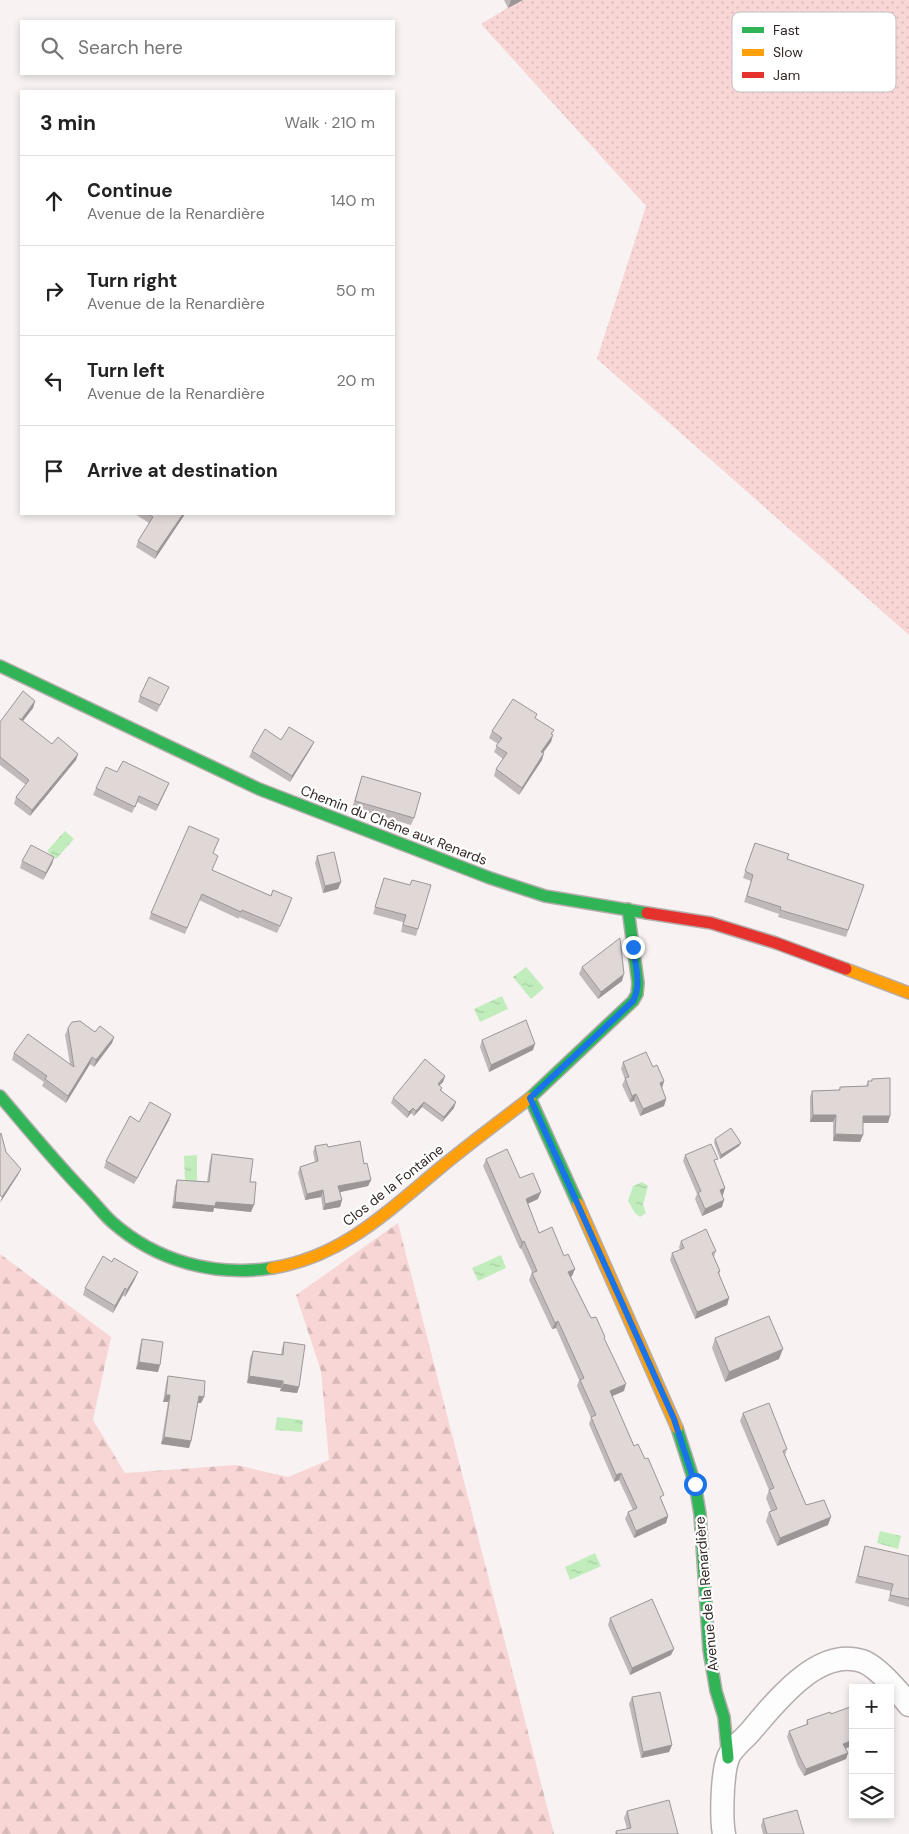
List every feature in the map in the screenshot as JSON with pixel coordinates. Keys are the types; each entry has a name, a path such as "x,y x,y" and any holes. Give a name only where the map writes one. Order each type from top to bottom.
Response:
{"street":[{"name":"Chemin du Chêne aux Renards","path":"0,666 259,790 490,878 545,896 682,917 736,930 831,962 909,993"},
{"path":"530,1098 633,1001 637,994 638,983 628,910"},
{"name":"Clos de la Fontaine","path":"0,1096 66,1174 115,1224 148,1247 170,1258 193,1265 249,1271 277,1268 313,1257 345,1242 374,1222 530,1098"},
{"name":"Avenue de la Renardière","path":"530,1098 674,1419 695,1484 700,1514 709,1650 716,1691 724,1717 728,1758 724,1786 722,1825 724,1834"},
{"path":"728,1758 772,1705 798,1680 828,1663 846,1660 864,1661 892,1684 909,1705"}],"green space":[{"path":"521,0 909,0 909,635 597,359 646,206 481,24"},
{"path":"398,1223 554,1834 0,1834 0,1254 111,1337 93,1420 125,1473 236,1465 288,1477 329,1460 321,1371 296,1295"}],"water":[{"path":"65,831 74,839 56,859 47,851"},
{"path":"526,967 544,988 531,999 513,977"},
{"path":"502,996 508,1009 480,1022 474,1009"},
{"path":"197,1155 197,1182 185,1182 184,1156"},
{"path":"642,1182 648,1186 643,1205 646,1213 640,1217 635,1213 628,1201 633,1186"},
{"path":"501,1255 506,1268 478,1281 472,1268"},
{"path":"277,1417 303,1420 302,1432 275,1430"},
{"path":"880,1531 901,1536 898,1549 877,1543"},
{"path":"595,1553 601,1566 570,1580 565,1567"}],"building":[{"path":"150,515 182,515 157,552 138,541 153,517"},
{"path":"149,677 169,687 160,705 140,696"},
{"path":"23,691 35,701 21,720 52,744 58,737 78,754 32,810 16,797 29,780 0,757 0,722"},
{"path":"513,699 537,714 535,718 554,730 551,734 553,735 541,752 544,753 522,788 496,769 507,753 496,746 502,738 492,731"},
{"path":"289,727 314,742 292,776 252,751 265,729 281,740"},
{"path":"123,761 169,783 158,805 139,796 135,807 96,788 106,767 117,772"},
{"path":"362,776 421,793 414,818 355,801"},
{"path":"189,826 219,839 213,853 218,856 212,870 271,896 273,890 292,898 280,926 242,910 241,912 202,894 187,928 151,913"},
{"path":"755,843 789,854 787,859 864,885 848,930 780,910 781,907 747,896 753,875 745,871"},
{"path":"31,845 54,857 46,873 22,861"},
{"path":"334,852 341,882 325,886 317,856"},
{"path":"384,878 410,885 412,880 431,885 418,929 403,925 406,915 375,907"},
{"path":"620,938 624,974 601,992 582,967"},
{"path":"526,1020 535,1044 491,1065 482,1040"},
{"path":"80,1021 95,1032 100,1026 114,1037 96,1060 92,1057 68,1096 45,1079 47,1076 14,1053 28,1034 74,1067 68,1028 72,1022"},
{"path":"646,1052 653,1067 657,1065 664,1081 660,1083 666,1099 643,1109 636,1094 632,1096 625,1078 629,1077 623,1062"},
{"path":"425,1059 445,1076 438,1084 442,1088 440,1090 456,1102 444,1117 424,1102 416,1111 413,1108 409,1112 393,1098"},
{"path":"890,1078 890,1116 863,1116 863,1135 835,1134 836,1115 813,1115 812,1091 868,1086 868,1081 872,1081 872,1079"},
{"path":"150,1102 171,1114 137,1178 106,1161 130,1116 139,1122"},
{"path":"731,1128 741,1143 721,1155 715,1139"},
{"path":"1,1133 6,1152 21,1169 2,1197 0,1195"},
{"path":"360,1141 364,1164 367,1163 371,1180 338,1186 342,1200 325,1204 323,1190 307,1194 300,1167 318,1161 315,1146 327,1144 328,1147"},
{"path":"711,1144 718,1159 714,1160 725,1188 720,1190 724,1200 705,1209 698,1193 701,1191 685,1155"},
{"path":"507,1149 520,1178 533,1173 541,1192 526,1199 539,1233 552,1227 564,1256 568,1254 575,1269 568,1272 591,1318 596,1317 626,1384 610,1391 634,1446 638,1444 645,1459 648,1458 664,1495 660,1497 668,1516 636,1531 628,1512 637,1508 621,1473 616,1475 591,1417 596,1415 580,1380 584,1378 558,1321 555,1323 532,1273 537,1271 524,1241 522,1242 486,1159"},
{"path":"212,1154 253,1159 250,1182 256,1182 254,1205 216,1202 215,1206 175,1202 177,1180 209,1182"},
{"path":"706,1229 716,1251 712,1253 729,1298 697,1312 672,1253 684,1248 681,1241"},
{"path":"103,1256 112,1262 114,1258 138,1272 127,1290 125,1288 115,1306 85,1288"},
{"path":"769,1316 783,1349 729,1372 715,1338"},
{"path":"142,1339 163,1342 160,1365 139,1362"},
{"path":"284,1342 305,1345 299,1387 283,1384 283,1381 249,1376 253,1351 283,1355"},
{"path":"168,1376 205,1381 204,1397 199,1396 191,1441 164,1437 170,1395 166,1395"},
{"path":"769,1403 787,1449 783,1451 806,1505 824,1500 831,1517 780,1538 769,1512 777,1509 769,1490 774,1488 743,1413"},
{"path":"865,1546 909,1556 909,1599 890,1595 893,1584 858,1576"},
{"path":"652,1599 674,1649 632,1668 610,1618"},
{"path":"660,1692 672,1745 643,1752 632,1697"},
{"path":"849,1707 849,1742 843,1744 848,1753 806,1769 789,1731 808,1724 807,1720 830,1712 831,1714"},
{"path":"669,1800 678,1834 617,1834 616,1831 631,1828 627,1811"},
{"path":"797,1810 804,1834 767,1834 763,1819"}],"traffic: fast":[{"path":"0,666 259,789 490,878 545,896 647,913"},
{"path":"578,1204 530,1098 633,1001 637,994 638,983 628,909"},
{"path":"0,1096 105,1215 129,1236 167,1256 207,1268 229,1270 272,1268"},
{"path":"677,1428 695,1484 700,1514 709,1650 716,1691 724,1717 728,1758"}],"traffic: slow":[{"path":"846,969 909,993"},
{"path":"272,1268 320,1254 362,1230 530,1098"},
{"path":"578,1204 677,1428"}],"traffic: jam":[{"path":"647,913 711,923 776,943 846,969"}],"route":[{"path":"633,947 638,983 637,994 633,1001 530,1098 674,1419 695,1484"}]}
